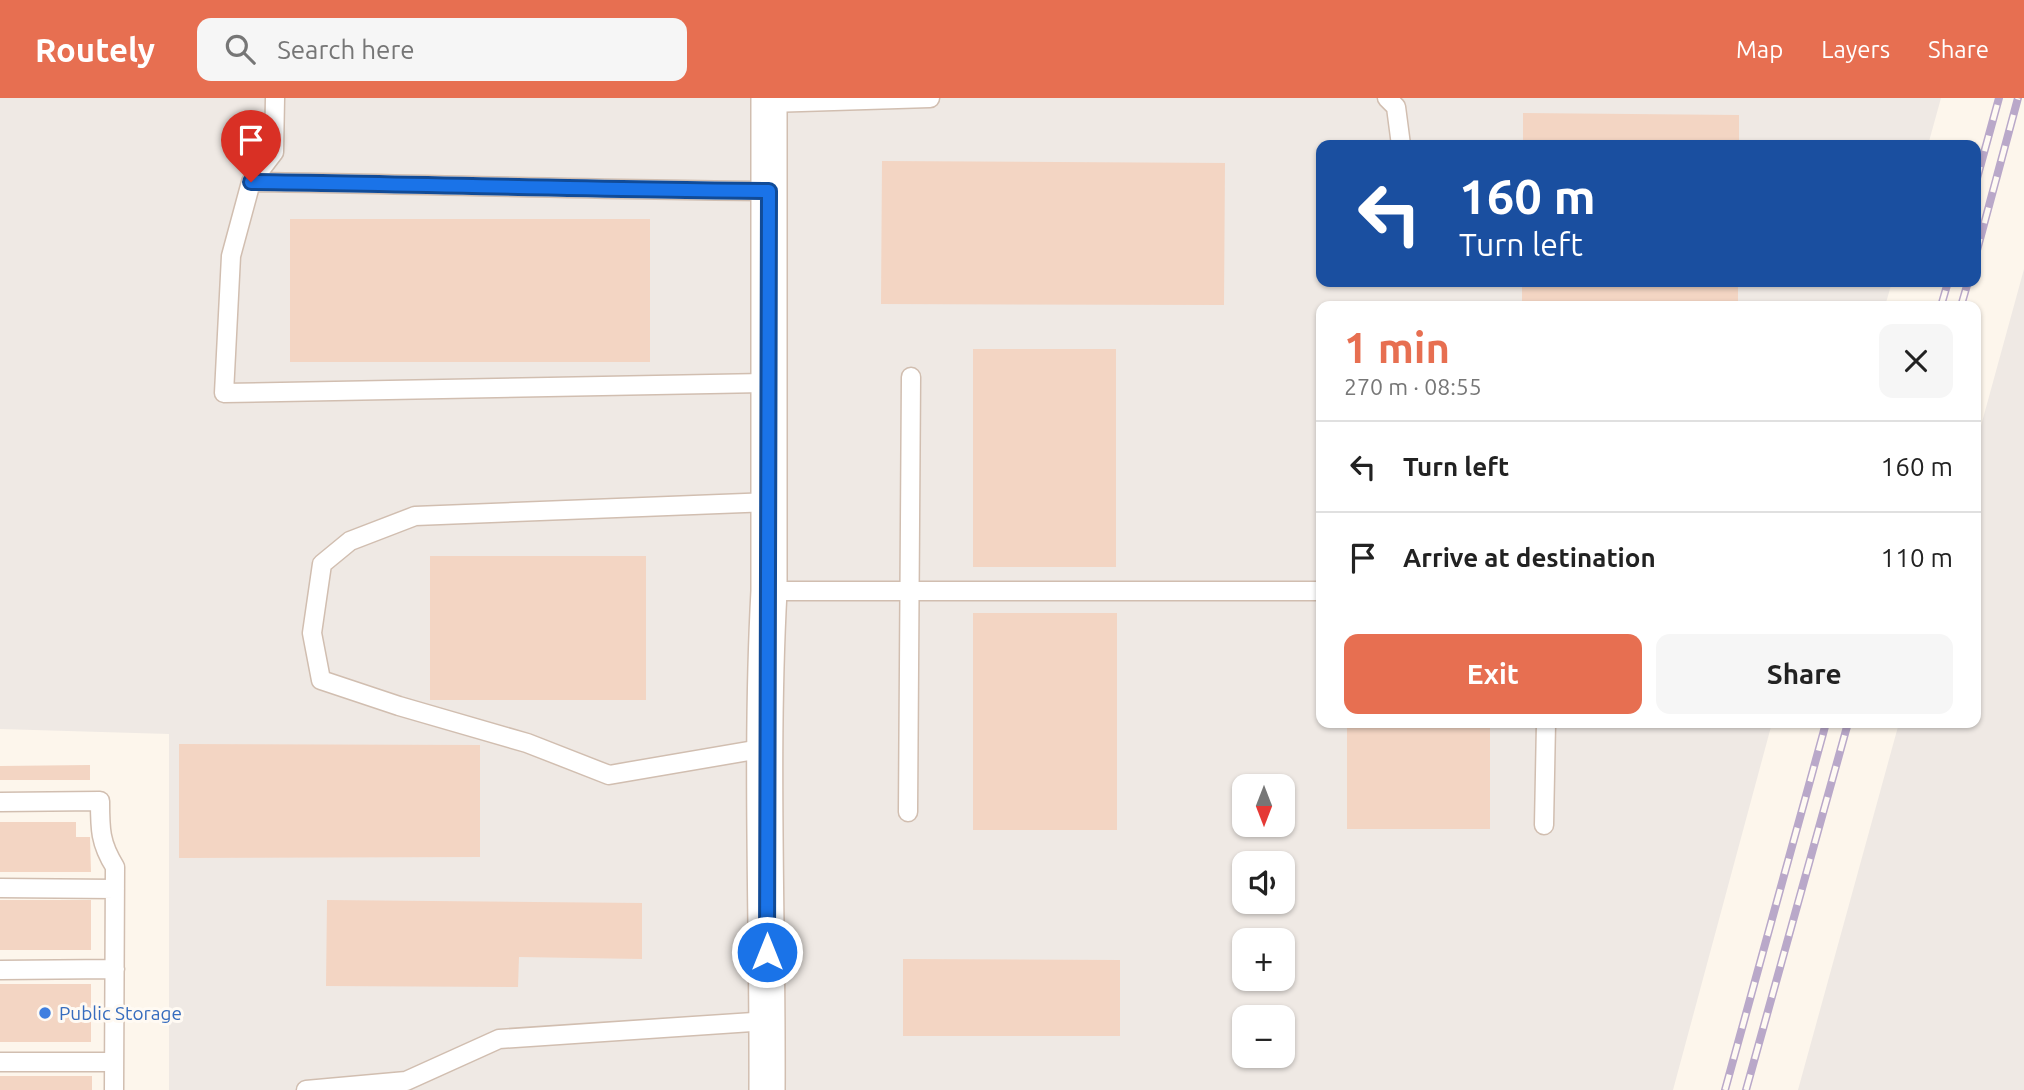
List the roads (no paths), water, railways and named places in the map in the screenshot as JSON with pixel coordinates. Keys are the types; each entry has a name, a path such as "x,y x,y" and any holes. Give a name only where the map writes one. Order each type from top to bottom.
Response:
{"street":[{"path":"767,1090 769,101"}],"lane":[{"path":"275,98 274,152 251,182 231,256 224,393 769,383"},
{"path":"769,101 930,98"},
{"path":"1387,98 1396,107 1400,140"},
{"path":"251,182 445,184 568,190 769,191"},
{"path":"908,811 911,377"},
{"path":"766,748 608,775 527,743 321,680 312,633 322,564 351,541 415,516 769,502"},
{"path":"769,591 1316,591"},
{"path":"1544,825 1546,728"},
{"path":"0,802 100,801 100,834 104,850 115,867 114,1090"},
{"path":"0,888 115,889"},
{"path":"0,970 115,969"},
{"path":"306,1090 406,1081 499,1039 767,1021"},
{"path":"0,1062 114,1062"}],"railway":[{"path":"1981,164 1999,98"},
{"path":"1981,235 2018,98"},
{"path":"1942,301 1947,287"},
{"path":"1962,301 1967,287"},
{"path":"1725,1090 1825,728"},
{"path":"1746,1090 1847,728"}],"place":[{"name":"Public Storage","path":"45,1013"}]}
